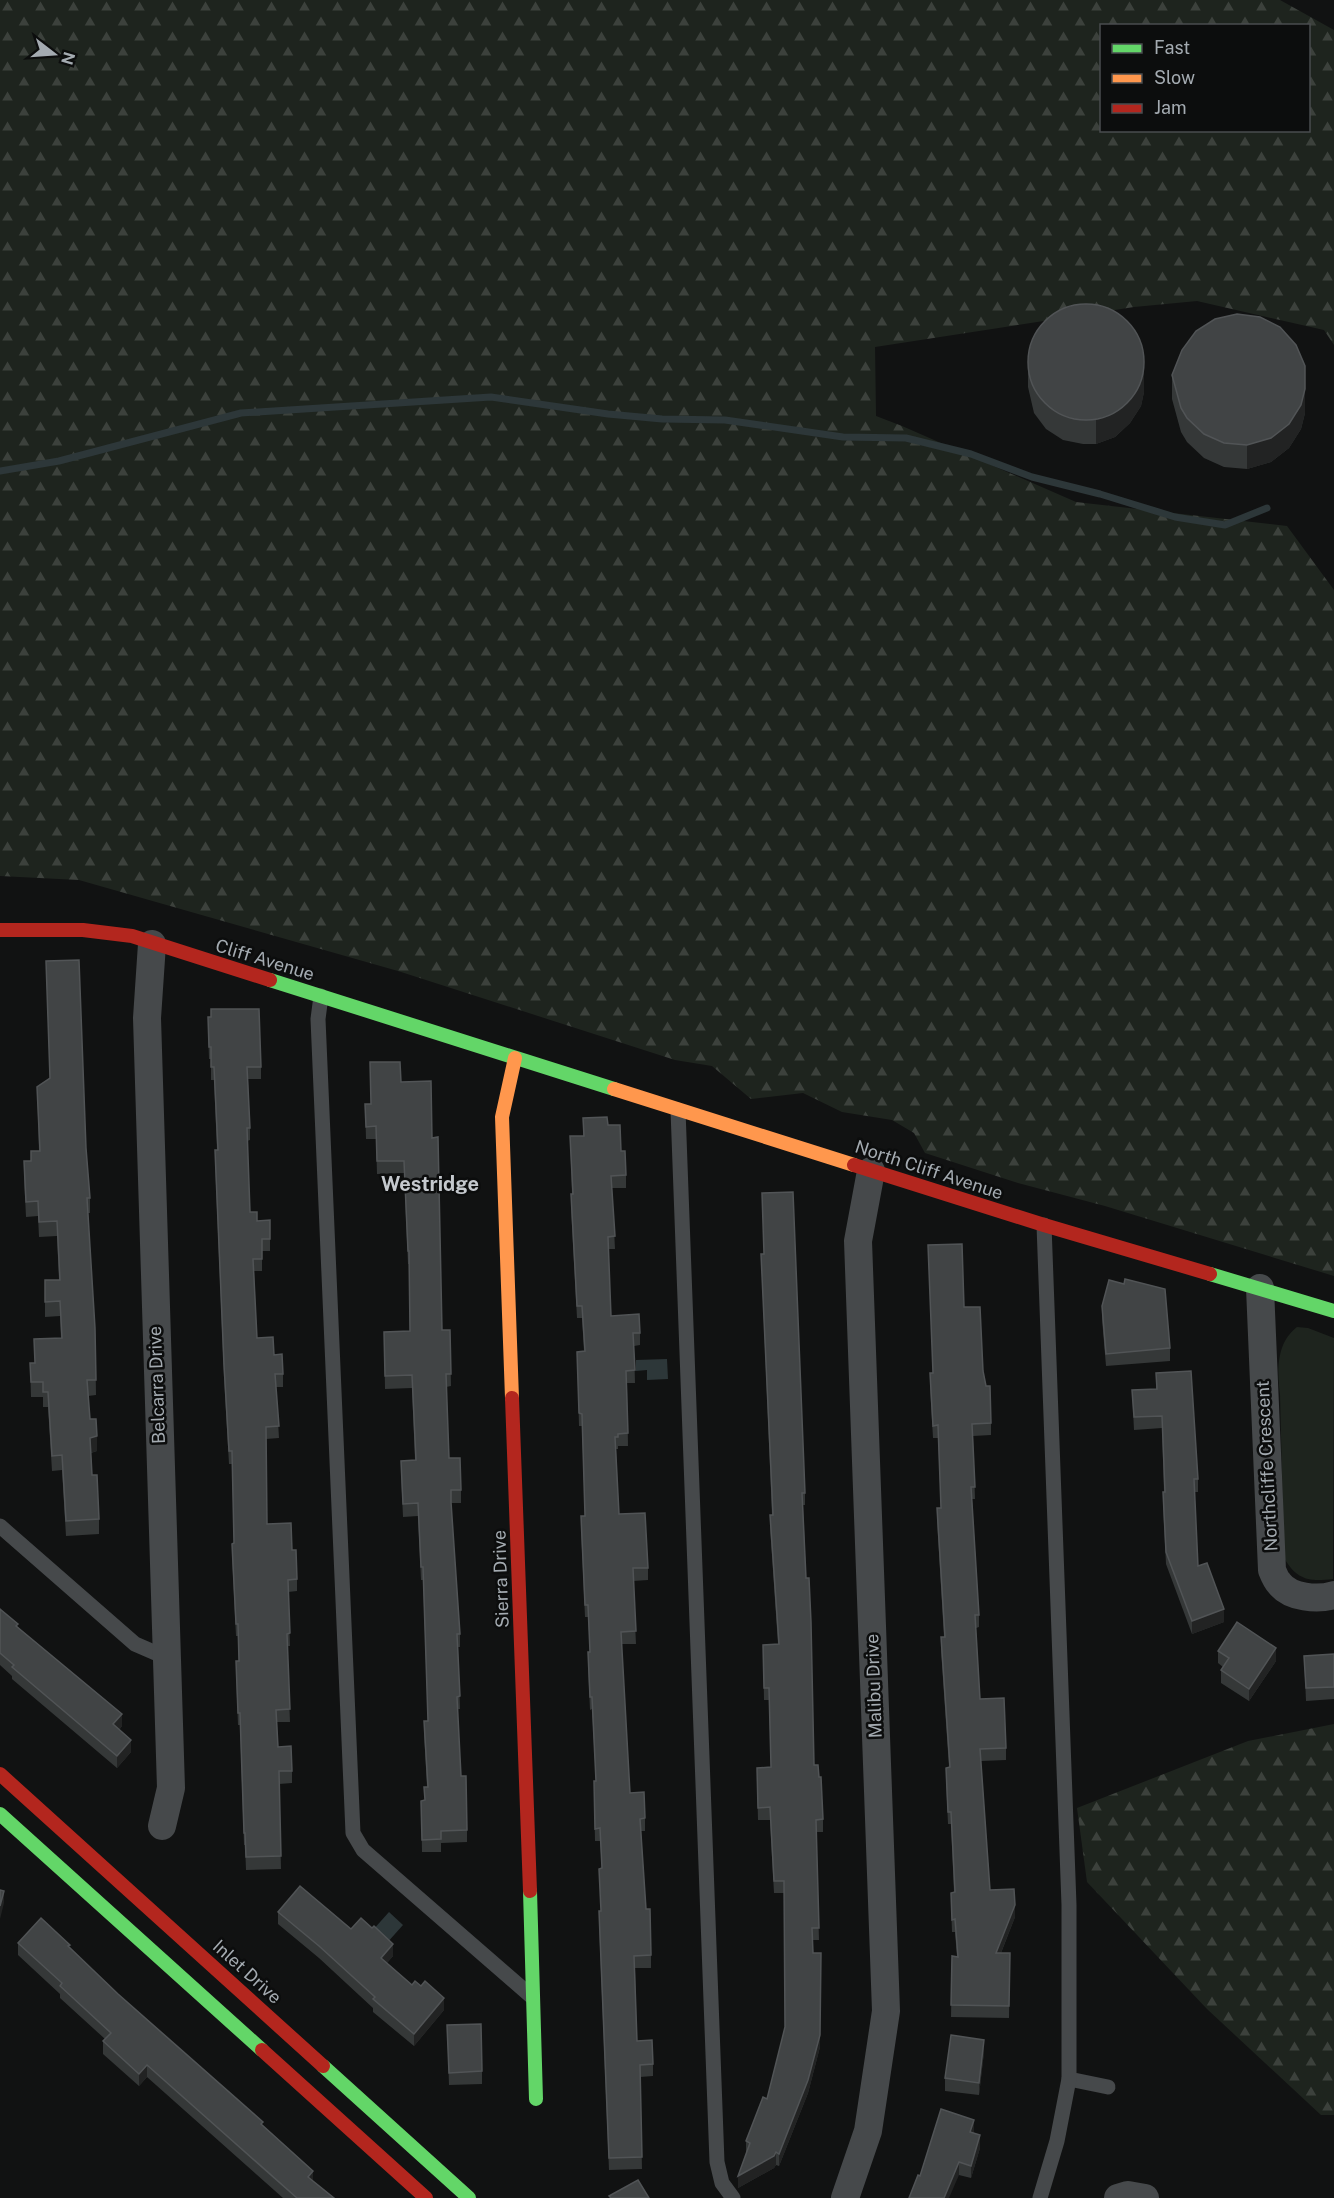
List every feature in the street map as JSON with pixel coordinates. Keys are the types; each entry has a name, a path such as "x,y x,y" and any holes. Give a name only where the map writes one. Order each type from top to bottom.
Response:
{"street":[{"name":"Cliff Avenue","path":"0,930 85,929 124,935 515,1058"},
{"name":"Belcarra Drive","path":"152,944 147,1018 165,1657 171,1788 162,1826"},
{"name":"North Cliff Avenue","path":"515,1058 1044,1225 1334,1311"},
{"name":"Sierra Drive","path":"515,1058 502,1117 536,2099"},
{"name":"Malibu Drive","path":"845,2198 868,2131 886,2011 858,1240 871,1171"},
{"name":"Northcliffe Crescent","path":"1260,1288 1272,1570 1280,1585 1293,1593 1326,1598 1334,1595"},
{"name":"Inlet Drive","path":"0,1774 470,2198"},
{"path":"0,1814 426,2198"},
{"path":"1118,2198 1128,2195 1145,2198"}],"lane":[{"path":"321,996 319,1031 353,1833 363,1850 534,1999"},
{"path":"678,1110 717,2162 722,2182 733,2198"},
{"path":"1041,2198 1057,2141 1069,2079 1069,1905 1044,1225"},
{"path":"0,1526 135,1644 165,1657"},
{"path":"1069,2079 1108,2087"}],"green space":[{"path":"0,0 1280,0 1334,30 1334,345 1324,330 1197,301 1134,307 875,347 876,416 1076,502 1287,526 1334,590 1334,1276 1105,1206 1018,1183 925,1153 914,1133 892,1120 842,1112 803,1093 751,1099 712,1066 675,1060 398,971 79,880 0,876"},
{"path":"1297,1327 1308,1328 1334,1338 1333,1579 1304,1578 1294,1571 1284,1558 1278,1376 1285,1341"},
{"path":"1334,1724 1334,2115 1321,2115 1207,2009 1087,1882 1077,1808 1248,1741"}],"shaded area":[{"path":"667,1359 668,1379 647,1380 647,1370 636,1371 636,1360"},
{"path":"389,1912 403,1925 386,1944 372,1931"}],"building":[{"path":"1086,304 1108,309 1127,321 1139,340 1144,362 1139,384 1127,403 1108,415 1086,420 1064,415 1045,403 1033,384 1028,362 1033,340 1045,321 1064,309"},
{"path":"1237,314 1260,317 1280,327 1296,345 1305,366 1305,389 1301,405 1289,424 1271,438 1247,445 1224,443 1204,434 1187,418 1181,408 1172,375 1182,350 1196,331 1215,319"},
{"path":"79,960 96,1380 87,1380 90,1419 96,1419 97,1436 90,1438 92,1475 97,1475 99,1519 66,1521 62,1455 52,1456 48,1392 43,1392 43,1382 31,1382 30,1363 35,1363 34,1339 62,1338 60,1301 45,1302 45,1280 60,1280 57,1221 39,1222 38,1201 26,1202 24,1161 31,1161 31,1151 40,1151 37,1087 50,1078 46,961"},
{"path":"211,1009 259,1009 261,1067 247,1067 250,1212 257,1212 257,1221 270,1220 270,1239 262,1239 262,1259 253,1259 257,1338 273,1337 274,1355 282,1354 283,1374 275,1374 279,1426 266,1427 267,1524 291,1523 292,1550 296,1550 297,1579 288,1580 290,1633 287,1634 290,1709 276,1710 278,1747 291,1746 292,1771 279,1771 281,1856 246,1857 244,1833 236,1661 239,1661 238,1624 236,1624 232,1544 234,1543 232,1451 229,1451 224,1365 214,1067 211,1067 211,1047 209,1047 208,1017 211,1017"},
{"path":"370,1062 400,1062 401,1082 431,1081 432,1138 438,1137 442,1330 450,1330 451,1374 446,1374 449,1458 460,1458 461,1490 451,1490 451,1502 460,1634 457,1634 460,1696 457,1697 461,1776 466,1776 467,1830 441,1831 441,1839 422,1840 421,1801 425,1800 424,1787 428,1787 424,1721 428,1721 423,1567 421,1567 418,1503 403,1504 401,1461 416,1460 412,1375 385,1376 384,1332 410,1331 409,1251 404,1161 377,1161 376,1126 366,1127 365,1104 371,1104"},
{"path":"607,1117 608,1125 620,1125 621,1151 625,1151 626,1175 611,1176 615,1236 608,1237 611,1316 639,1314 640,1333 633,1333 635,1370 626,1371 628,1433 618,1434 618,1437 615,1437 619,1514 645,1513 648,1568 633,1568 636,1631 621,1632 630,1793 644,1792 645,1818 640,1819 646,1909 650,1909 651,1955 634,1956 637,2041 652,2040 653,2064 640,2065 642,2157 609,2158 599,1911 601,1911 599,1869 602,1868 600,1828 595,1829 594,1781 596,1781 592,1697 590,1697 588,1605 585,1605 581,1516 585,1516 582,1414 579,1413 577,1352 585,1351 582,1306 577,1306 570,1136 584,1136 583,1118"},
{"path":"793,1192 805,1493 802,1493 806,1578 809,1578 811,1622 814,1765 818,1765 819,1777 821,1777 823,1819 816,1820 819,1928 812,1928 813,1953 821,1953 820,2035 808,2080 779,2154 776,2152 774,2156 738,2176 750,2143 746,2141 763,2097 767,2099 785,2027 784,1881 774,1881 770,1807 758,1808 757,1768 771,1767 769,1688 764,1688 763,1645 779,1644 770,1515 773,1515 761,1254 764,1254 762,1193"},
{"path":"962,1244 964,1307 980,1307 983,1371 986,1386 990,1386 991,1423 972,1424 975,1487 971,1487 979,1615 975,1615 980,1699 1004,1698 1006,1748 980,1749 990,1890 1014,1889 1015,1905 996,1953 1010,1953 1009,2006 951,2005 952,1956 958,1957 955,1919 952,1920 951,1893 955,1892 951,1812 948,1812 946,1768 950,1767 941,1637 945,1637 937,1508 941,1508 938,1425 933,1426 930,1373 933,1373 928,1245"},
{"path":"1125,1279 1165,1289 1170,1348 1106,1354 1102,1306 1109,1280 1124,1284"},
{"path":"1191,1371 1198,1479 1194,1479 1198,1566 1207,1563 1224,1609 1192,1621 1166,1552 1162,1416 1134,1417 1132,1390 1157,1389 1156,1373"},
{"path":"0,1609 18,1624 16,1626 122,1714 113,1724 131,1740 117,1756 12,1667 14,1665 0,1653"},
{"path":"1237,1622 1276,1648 1249,1689 1221,1670 1229,1658 1218,1651"},
{"path":"1334,1654 1334,1687 1306,1688 1304,1656"},
{"path":"300,1886 351,1929 361,1918 372,1928 374,1926 393,1944 381,1958 412,1985 415,1981 421,1986 425,1981 444,1998 414,2034 373,1999 375,1997 319,1946 278,1912"},
{"path":"0,1890 4,1891 0,1906"},
{"path":"41,1918 118,1994 263,2122 261,2124 313,2171 308,2177 334,2198 297,2198 147,2065 139,2074 103,2041 111,2033 60,1986 62,1983 18,1943"},
{"path":"481,2024 482,2071 449,2073 447,2025"},
{"path":"951,2035 984,2040 979,2083 945,2078"},
{"path":"941,2109 974,2120 970,2132 980,2135 971,2166 959,2162 944,2198 909,2198 918,2175 920,2176"},
{"path":"638,2180 649,2198 611,2198 609,2196"}],"waterway":[{"path":"0,471 59,461 241,413 491,397 608,414 662,419 725,420 843,437 906,438 971,454 1032,477 1100,494 1175,517 1225,525 1267,508"}],"traffic: fast":[{"path":"270,980 614,1089"},
{"path":"1210,1274 1334,1311"},
{"path":"0,1814 262,2050"},
{"path":"530,1891 536,2099"},
{"path":"323,2066 469,2198"}],"traffic: slow":[{"path":"512,1398 502,1117 515,1058"},
{"path":"614,1089 854,1165"}],"traffic: jam":[{"path":"0,930 83,930 132,936 270,980"},
{"path":"854,1165 1210,1274"},
{"path":"512,1398 530,1891"},
{"path":"0,1774 323,2066"},
{"path":"262,2050 426,2198"}],"district":[{"name":"Westridge","path":"430,1184"}]}
